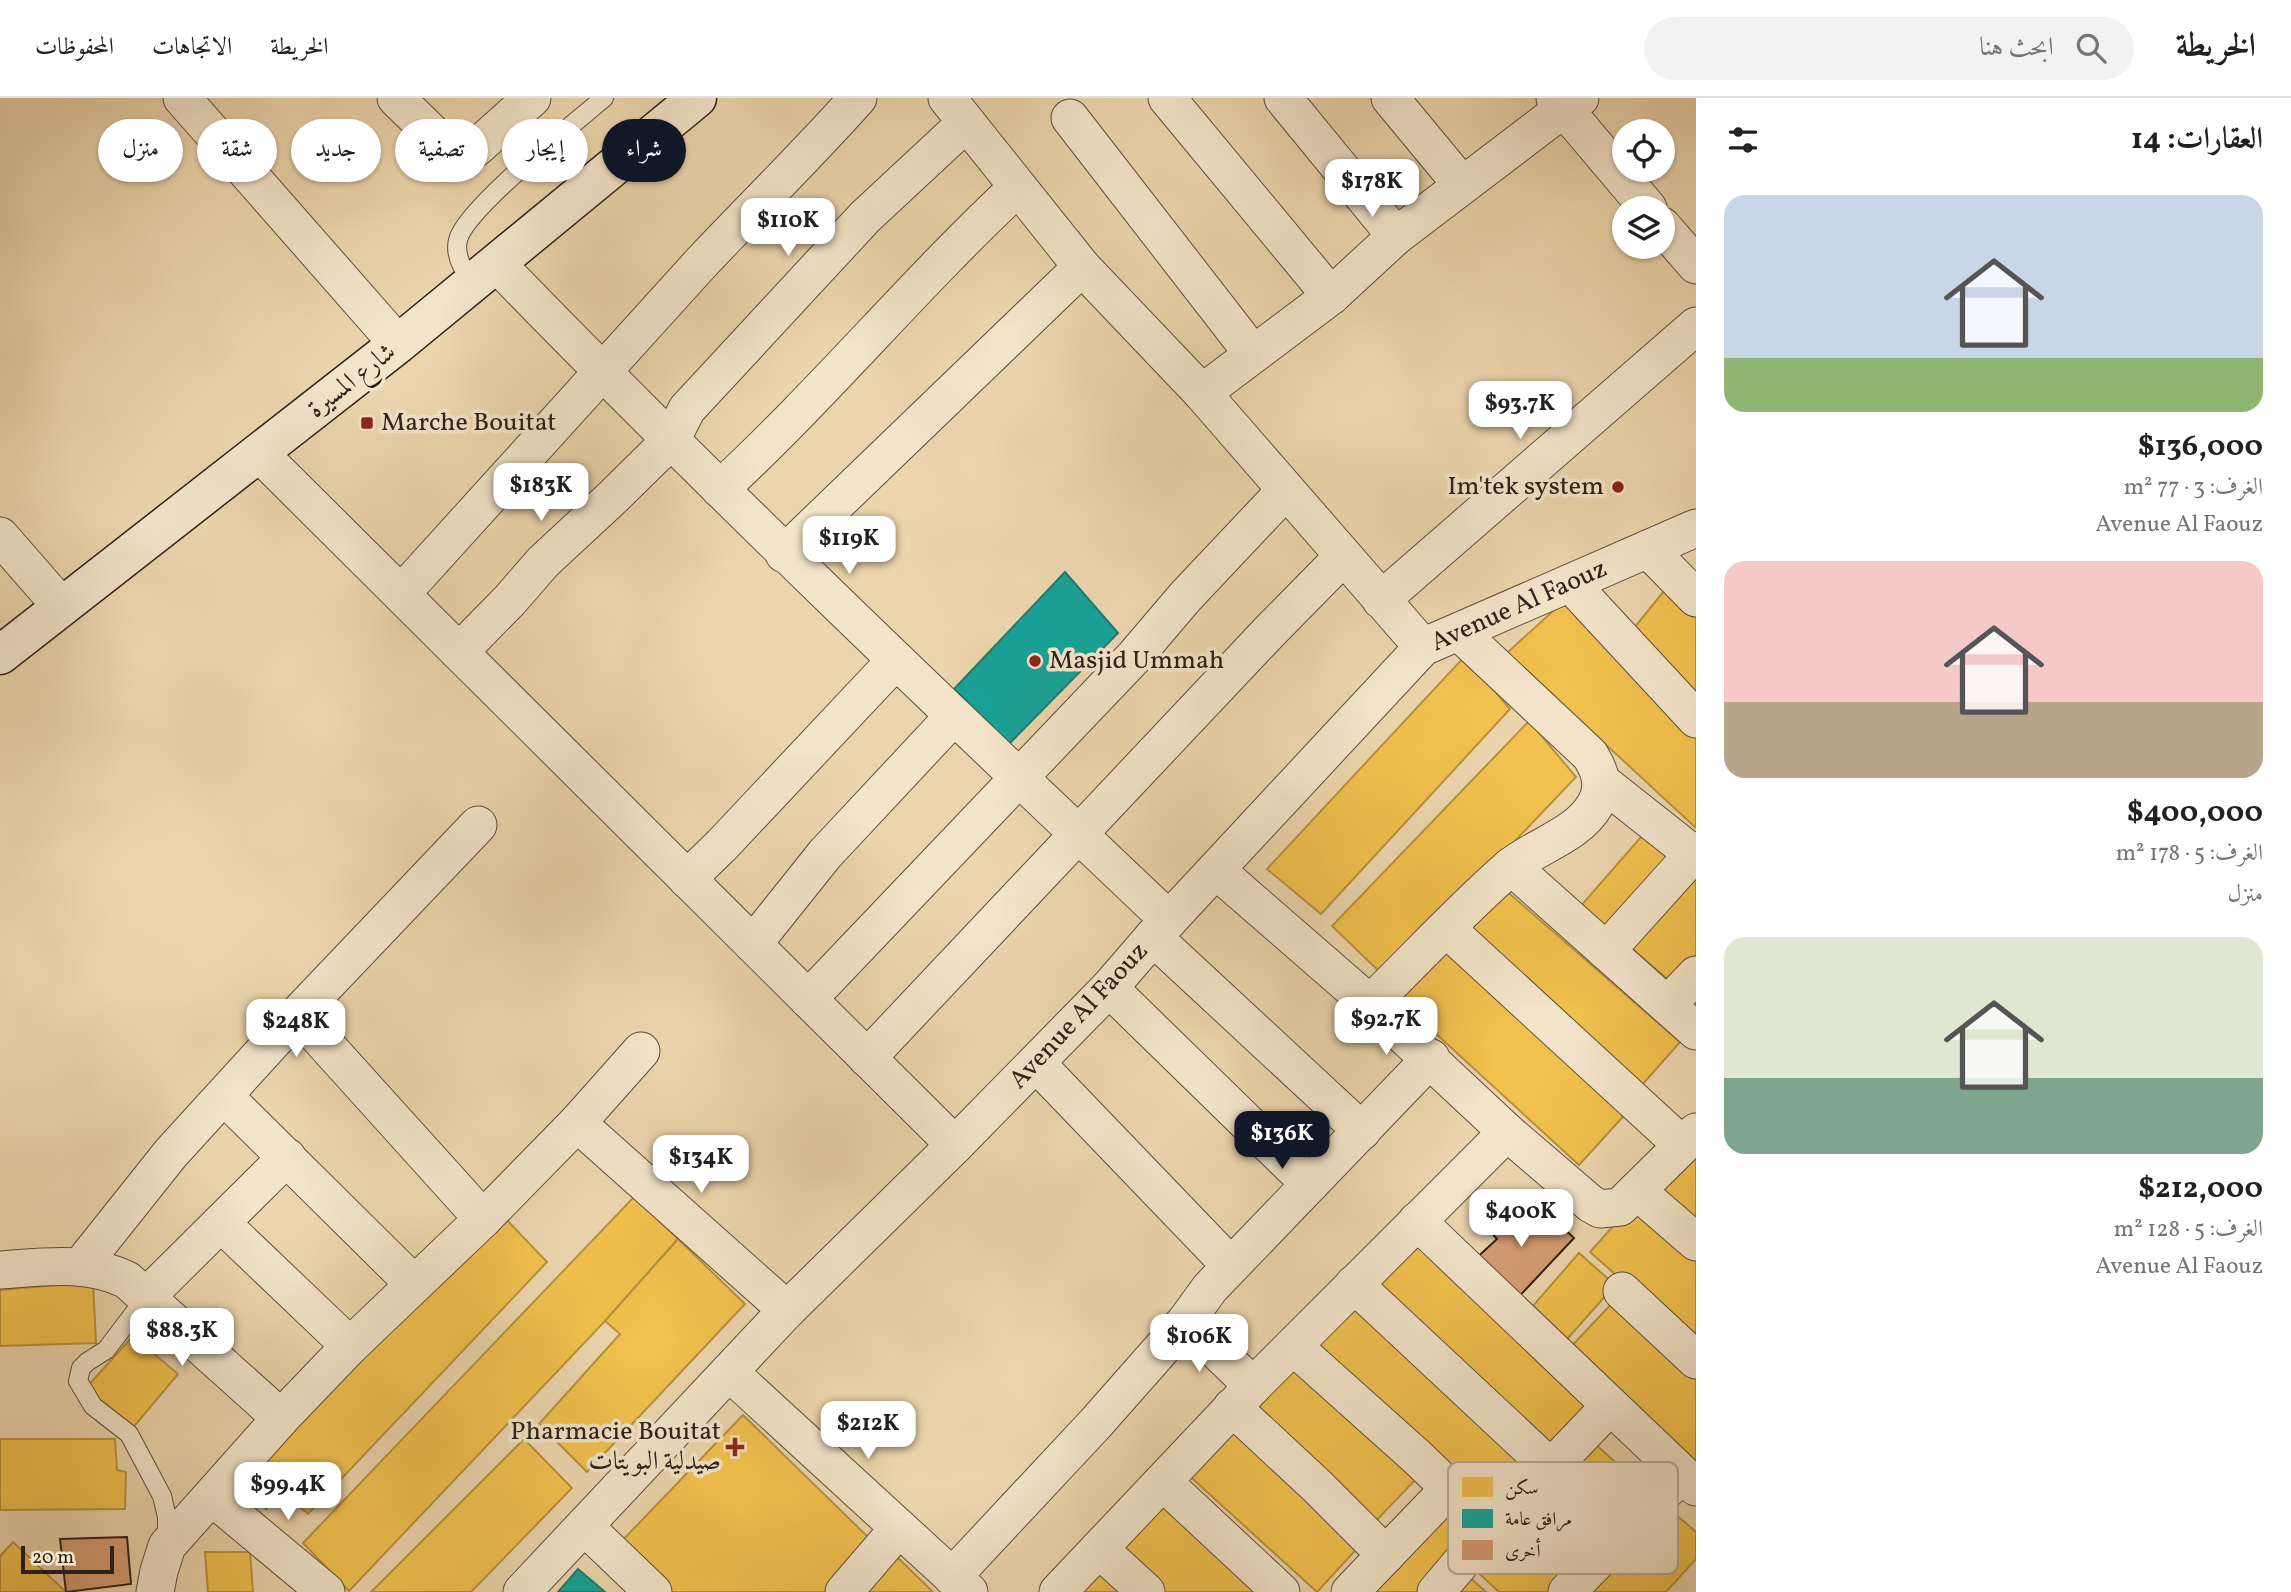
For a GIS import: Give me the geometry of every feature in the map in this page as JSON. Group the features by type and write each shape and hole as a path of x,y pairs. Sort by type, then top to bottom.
{"street":[{"path":"182,98 398,345"},
{"path":"396,98 446,147 460,153 476,148 532,98"},
{"name":"شارع المسيرة","path":"0,655 398,345 697,98"},
{"path":"401,594 701,263 790,173 858,98"},
{"path":"1167,98 1331,296"},
{"path":"1283,98 1396,236"},
{"path":"1390,98 1462,185"},
{"path":"1202,393 1331,296 1396,236 1566,102 1639,196"},
{"path":"1071,105 1253,354"},
{"path":"459,652 543,562 671,440 687,409 865,217 956,111 1082,267 1202,393 1423,647"},
{"path":"720,489 775,438 951,251 1018,187"},
{"path":"1675,241 1696,265"},
{"path":"784,554 1082,267"},
{"path":"486,274 603,373 784,554 1079,835 1161,929 1362,1131"},
{"path":"1381,600 1696,326"},
{"path":"260,454 955,1145"},
{"path":"808,999 1134,657 1186,596 1286,490"},
{"name":"Avenue Al Faouz","path":"522,1592 787,1310 955,1145 1109,988 1423,647 1696,528"},
{"path":"0,536 62,607"},
{"path":"1648,549 1696,598"},
{"path":"867,1058 1270,631 1334,567 1346,559"},
{"path":"1570,583 1696,719"},
{"path":"1370,1004 1511,866 1579,823 1596,804 1602,782 1590,755 1458,632"},
{"path":"687,879 723,845 896,660"},
{"path":"753,944 825,854 954,716"},
{"path":"1602,782 1694,853 1606,951"},
{"path":"81,1265 171,1153 298,1014 478,825"},
{"path":"1511,866 1696,1031"},
{"path":"1216,870 1431,1058 1507,1132 1591,1204 1600,1209 1620,1206 1689,1139 1447,929"},
{"path":"1667,1005 1696,975"},
{"path":"1109,988 1310,1184"},
{"path":"298,1014 483,1219"},
{"path":"155,1592 167,1546 281,1418 350,1346 483,1219 577,1123 641,1051"},
{"path":"729,1372 960,1585 1186,1321 1210,1288 1431,1058"},
{"path":"1036,1063 1231,1266"},
{"path":"224,1097 415,1283"},
{"path":"577,1123 787,1310"},
{"path":"1058,1592 1243,1396 1507,1132"},
{"path":"146,1296 288,1157"},
{"path":"1637,1191 1696,1242"},
{"path":"1417,1221 1669,1462"},
{"path":"221,1223 350,1346"},
{"path":"0,1270 81,1265 113,1273 127,1280 281,1418"},
{"path":"1354,1284 1545,1462"},
{"path":"1622,1291 1696,1360"},
{"path":"1186,1321 1317,1486 1386,1555"},
{"path":"1293,1346 1445,1484 1446,1492 1350,1592"},
{"path":"1557,1462 1610,1406"},
{"path":"1163,1482 1281,1592"},
{"path":"212,1497 326,1592"},
{"path":"584,1525 653,1592"},
{"path":"844,1592 899,1528"},
{"path":"1099,1549 1146,1592"},
{"path":"1436,1592 1451,1574"},
{"path":"1567,1592 1587,1574"}],"lane":[{"path":"486,274 463,271 457,241 464,225 486,201 604,98"},
{"path":"146,1296 106,1350 81,1368 78,1381 93,1406 121,1426 135,1443 165,1506 167,1546"}],"building: سكن":[{"path":"1668,586 1696,614 1696,709 1626,638"},
{"path":"1564,601 1696,731 1696,828 1507,653"},
{"path":"1465,656 1510,709 1321,914 1267,869"},
{"path":"1529,721 1576,777 1385,977 1332,926"},
{"path":"1648,829 1681,860 1614,932 1579,908"},
{"path":"1696,863 1696,958 1672,983 1629,946"},
{"path":"1503,888 1680,1042 1635,1093 1457,930"},
{"path":"1450,941 1631,1108 1579,1165 1397,998"},
{"path":"1696,1150 1696,1228 1657,1189"},
{"path":"634,1197 678,1239 605,1321 349,1591 303,1543"},
{"path":"1633,1204 1696,1259 1696,1346 1590,1252"},
{"path":"502,1215 547,1262 308,1514 282,1492 266,1509 237,1478"},
{"path":"1415,1237 1595,1405 1547,1456 1367,1288"},
{"path":"678,1239 745,1304 587,1472 539,1424 620,1334 605,1321"},
{"path":"1579,1253 1615,1285 1561,1346 1525,1315"},
{"path":"93,1282 96,1343 0,1346 0,1290"},
{"path":"1350,1292 1539,1462 1448,1462 1448,1477 1302,1345"},
{"path":"1617,1298 1696,1371 1696,1472 1566,1352"},
{"path":"133,1336 178,1374 131,1430 85,1389"},
{"path":"1289,1356 1416,1479 1369,1528 1242,1405"},
{"path":"743,1415 873,1542 827,1592 668,1592 618,1545"},
{"path":"1230,1420 1363,1542 1317,1592 1183,1470"},
{"path":"1588,1437 1615,1462 1565,1462"},
{"path":"0,1439 115,1439 117,1470 126,1472 125,1509 0,1510"},
{"path":"524,1439 572,1488 471,1592 371,1592"},
{"path":"1155,1497 1257,1592 1154,1592 1107,1548"},
{"path":"1446,1503 1448,1505 1448,1572 1429,1592 1363,1592"},
{"path":"1678,1516 1696,1532 1696,1559 1666,1592 1585,1592 1602,1574 1678,1574"},
{"path":"13,1542 66,1592 0,1592 0,1556"},
{"path":"205,1552 250,1552 253,1592 208,1592"},
{"path":"893,1553 933,1592 861,1592"},
{"path":"1101,1562 1133,1592 1073,1592"},
{"path":"1466,1574 1486,1592 1450,1592"},
{"path":"1480,1574 1568,1574 1551,1592 1499,1592"}],"building: مرافق عامة":[{"name":"Masjid Ummah","path":"1065,572 1118,633 1009,744 954,689"},
{"path":"578,1569 605,1592 558,1592"}],"building: أخرى":[{"path":"1526,1194 1574,1238 1512,1304 1470,1264 1497,1239 1490,1231"},
{"path":"127,1537 131,1584 66,1592 60,1539"}],"place":[{"name":"Marche Bouitat","path":"367,423"},
{"name":"Im'tek system","path":"1618,487"},
{"name":"Masjid Ummah","path":"1035,661"},
{"name":"Pharmacie Bouitat صيدلية البويتات","path":"735,1447"}]}
